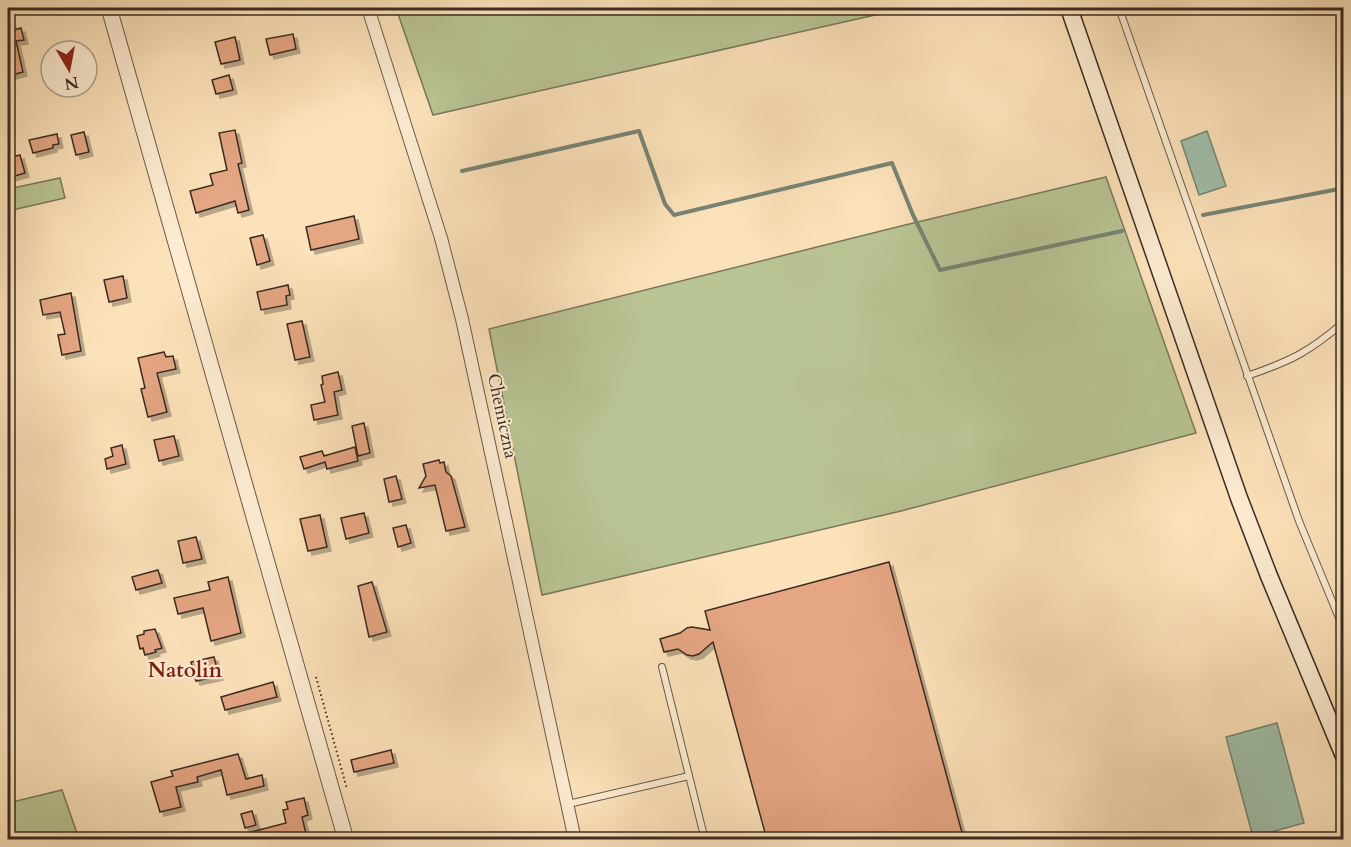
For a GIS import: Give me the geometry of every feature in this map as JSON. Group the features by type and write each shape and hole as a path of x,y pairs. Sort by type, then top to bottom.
{"main road":[{"path":"1069,8 1239,498 1344,756"}],"street":[{"path":"109,8 346,840"},
{"name":"Chemiczna","path":"368,8 441,238 462,319 575,840"}],"lane":[{"path":"1119,8 1299,521 1344,630"},
{"path":"1247,376 1275,367 1304,353 1344,322"},
{"path":"662,667 705,840"},
{"path":"567,804 689,776"}],"shaded area":[{"path":"396,8 906,8 433,115"},
{"path":"1207,131 1226,186 1199,195 1181,141"},
{"path":"1106,177 1196,433 901,511 542,595 489,329"},
{"path":"60,178 65,198 8,211 8,189"},
{"path":"1277,723 1304,823 1253,837 1226,737"},
{"path":"62,790 79,839 8,839 8,803"}],"building":[{"path":"8,23 12,23 14,30 21,28 24,40 16,41 23,72 8,76"},
{"path":"293,34 296,49 270,55 266,39"},
{"path":"235,37 240,60 221,64 215,42"},
{"path":"229,75 233,90 216,94 212,80"},
{"path":"235,130 242,163 238,164 249,210 238,213 235,201 196,213 190,191 213,185 210,174 227,170 219,133"},
{"path":"84,132 89,152 76,155 71,135"},
{"path":"57,134 59,144 53,145 53,148 33,153 29,140"},
{"path":"20,155 25,173 8,178 8,158"},
{"path":"354,216 359,239 311,250 306,227"},
{"path":"263,235 270,261 257,265 250,238"},
{"path":"123,276 127,298 109,302 104,280"},
{"path":"288,285 290,295 286,296 287,305 261,310 257,292"},
{"path":"71,293 81,351 62,355 58,335 65,334 60,312 43,315 40,300"},
{"path":"302,321 310,357 295,360 287,324"},
{"path":"164,352 166,357 173,356 176,369 157,373 167,412 148,417 141,389 145,388 138,358"},
{"path":"338,372 342,390 334,392 338,415 314,420 311,405 325,402 321,385 323,384 322,376"},
{"path":"364,423 370,453 358,456 352,426"},
{"path":"174,436 179,456 159,461 154,440"},
{"path":"122,445 126,464 107,469 105,459 113,456 111,448"},
{"path":"355,447 358,461 327,469 325,462 304,469 300,457 322,451 324,456"},
{"path":"439,460 440,463 444,462 446,472 451,476 465,527 446,531 435,485 419,488 426,476 423,464"},
{"path":"396,476 402,499 389,502 384,479"},
{"path":"364,513 369,533 346,539 341,518"},
{"path":"320,515 327,547 308,551 300,519"},
{"path":"406,525 411,543 398,547 393,528"},
{"path":"196,537 202,559 183,563 178,541"},
{"path":"889,562 964,840 767,840 713,642 699,654 693,656 678,649 664,652 660,639 692,627 710,630 705,611"},
{"path":"158,570 162,583 136,590 132,577"},
{"path":"228,577 241,633 211,641 203,608 178,614 174,598 210,590 208,582"},
{"path":"372,582 387,632 369,637 358,586"},
{"path":"155,629 162,648 145,655 143,648 140,649 137,636 144,634 144,631"},
{"path":"214,657 219,676 196,681 191,662"},
{"path":"273,682 277,697 225,710 221,697"},
{"path":"391,750 394,763 354,772 351,760"},
{"path":"238,754 246,779 262,775 264,786 227,795 221,770 197,777 198,782 176,787 181,807 160,812 151,782 173,776 171,771"},
{"path":"304,798 308,815 302,817 306,834 285,840 237,840 236,836 286,823 283,810 288,809 286,802"},
{"path":"252,811 256,825 245,828 241,814"}],"waterway":[{"path":"462,171 639,131 665,204 674,215 892,163 913,215 940,270 1122,231"},
{"path":"1203,215 1344,188"}],"district":[{"name":"Natolin","path":"185,670"}]}
